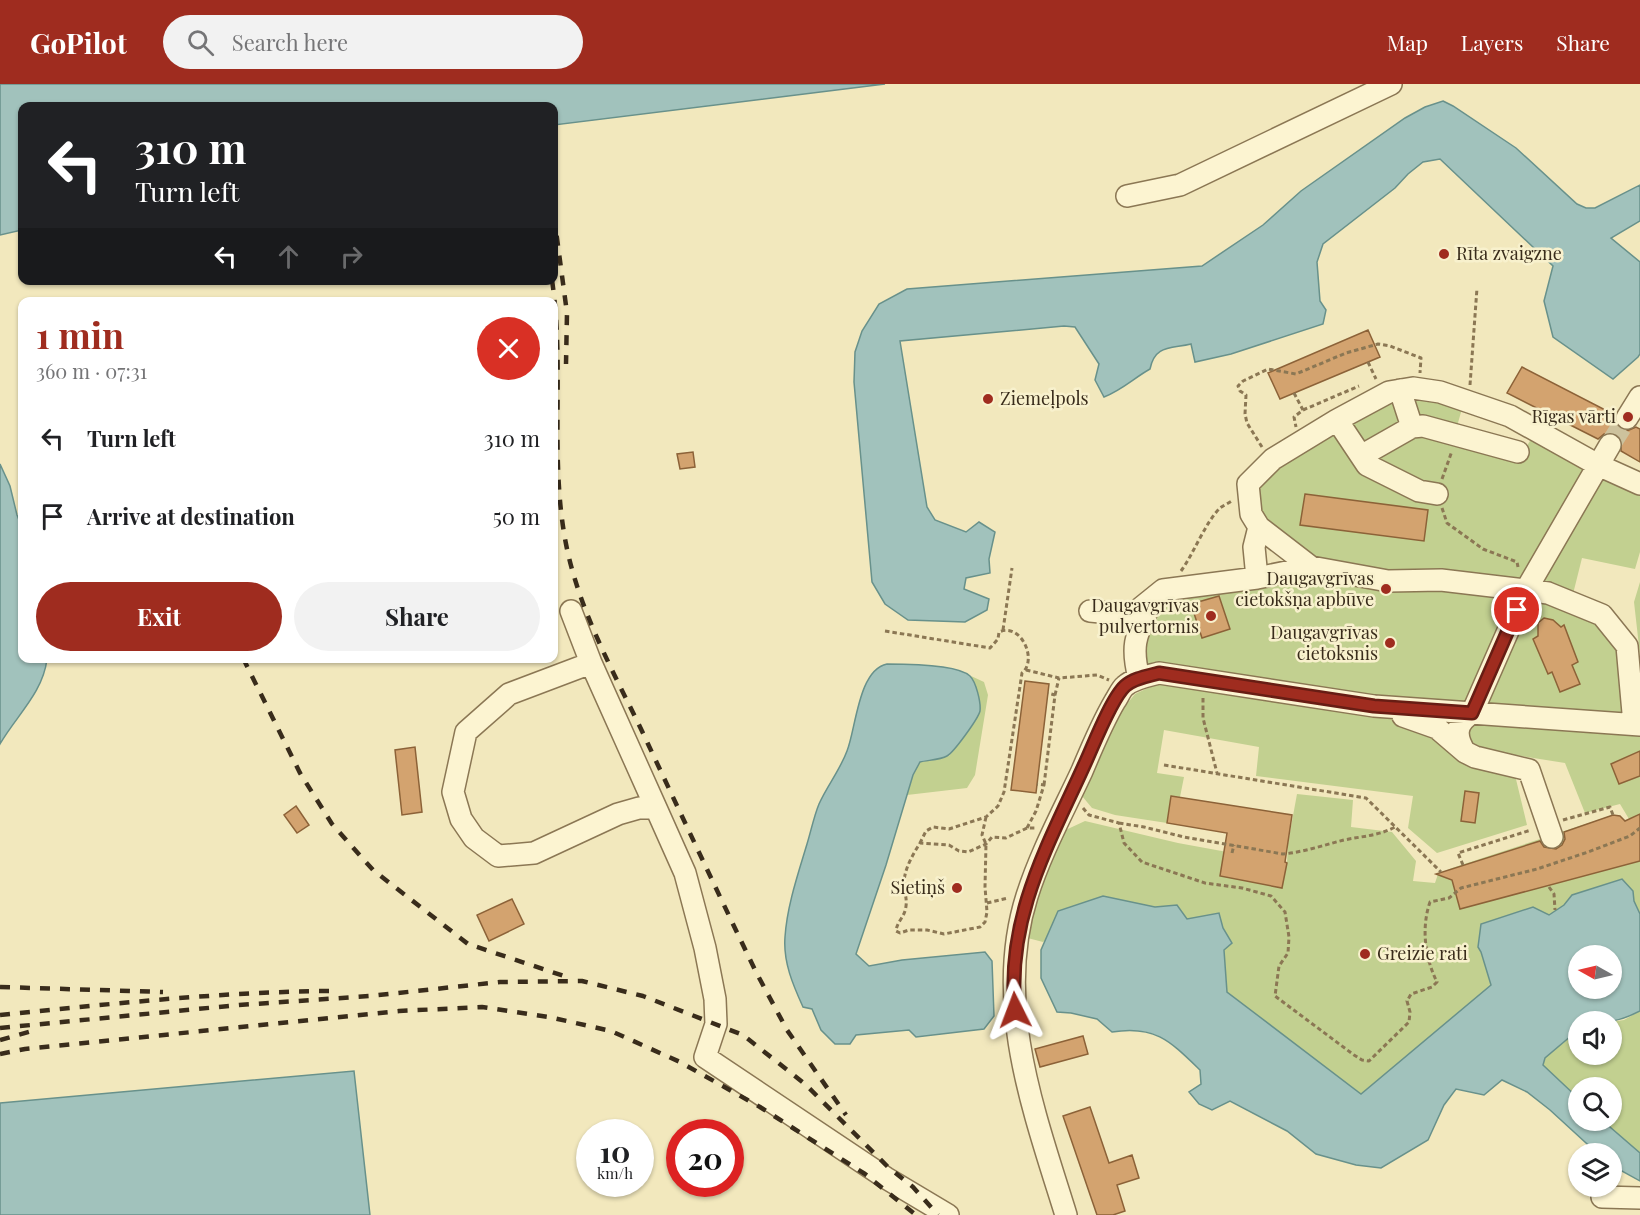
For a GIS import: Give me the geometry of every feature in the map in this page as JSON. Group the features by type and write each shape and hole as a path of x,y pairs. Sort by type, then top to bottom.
{"lane":[{"path":"1127,196 1180,185 1391,84"},
{"path":"1311,567 1259,527 1251,514 1248,484 1273,459 1389,392 1413,388 1440,392 1510,417 1598,465 1640,484"},
{"path":"1400,390 1412,427"},
{"path":"1628,418 1640,397"},
{"path":"1337,420 1367,465 1419,491 1437,494"},
{"path":"1361,456 1412,427 1423,426 1518,452"},
{"path":"1465,752 1458,738 1459,728 1464,718 1472,713 1526,590 1610,446"},
{"path":"1257,578 1254,547 1259,527"},
{"path":"1090,611 1132,615 1157,594 1311,567 1388,581 1441,580 1548,593 1602,615 1627,646 1637,724 1374,706 1159,673 1132,682"},
{"path":"1066,1215 1035,1116 1017,1034 1013,987 1018,935 1027,896 1054,829 1106,716 1132,682 1137,635 1157,594"},
{"path":"571,611 591,663 685,873 705,948 715,999 716,1024 705,1056 886,1178 948,1215"},
{"path":"591,663 509,694 466,732 453,792 461,819 474,838 498,856 534,853 618,814 639,808 656,808"},
{"path":"1374,706 1437,728 1474,757 1529,770 1552,837"},
{"path":"1602,1197 1640,1198"}],"path":[{"path":"1273,459 1247,423 1246,395 1240,391 1238,386 1243,381 1268,369 1296,374 1346,353 1378,344 1390,346 1421,358 1420,374 1424,390"},
{"path":"1368,362 1376,379"},
{"path":"1299,443 1294,417 1303,410 1366,384"},
{"path":"1294,393 1303,410"},
{"path":"1157,594 1176,579 1220,508 1242,495 1248,484"},
{"path":"885,631 990,648 998,639 999,632 1003,630 1012,568"},
{"path":"986,817 982,835 986,844 987,912 985,922 980,927 945,934 927,930 909,930 900,933 896,931 907,904 904,884 910,860 926,831 933,827 949,830 986,817 998,806 1004,792 1020,683 1022,673 1028,664 1027,652 1021,636 1013,631 1003,630"},
{"path":"1026,670 1059,678 1097,675 1132,682"},
{"path":"1027,828 1036,811 1044,785 1059,678"},
{"path":"1213,681 1203,696 1203,718 1217,774"},
{"path":"1048,693 1055,695"},
{"path":"1164,765 1366,798 1441,872"},
{"path":"1036,784 1044,785"},
{"path":"1071,794 1089,815"},
{"path":"1080,818 1089,815 1119,823 1278,853 1297,853 1347,839 1382,834 1395,827"},
{"path":"1119,823 1124,843 1142,862 1205,883 1242,888 1270,896 1285,912 1289,937 1288,954 1279,966 1275,996 1362,1060 1369,1060 1409,1022 1410,1012 1407,1001 1411,994 1432,987 1437,982 1429,965 1425,936 1426,914 1430,902 1449,898 1461,888 1537,869 1588,852 1630,836 1640,828"},
{"path":"920,843 949,845 959,851 968,852 986,844 992,837 1006,838 1027,828 1054,829"},
{"path":"1232,853 1234,845"},
{"path":"1276,861 1278,853"},
{"path":"1549,887 1554,894 1555,910"}],"green space":[{"path":"1397,394 1423,429 1521,456 1534,434 1589,472 1526,581 1388,577 1312,557 1259,516 1259,490 1267,473"},
{"path":"1411,395 1463,405 1456,430 1422,421"},
{"path":"1613,479 1640,492 1640,552 1635,569 1582,558 1573,594 1539,582 1597,480"},
{"path":"1307,574 1514,592 1469,705 1389,702 1147,673 1141,649 1164,602 1176,595"},
{"path":"1640,582 1640,655 1634,602"},
{"path":"1540,601 1599,618 1623,648 1626,711 1619,717 1492,710 1486,695 1527,612 1532,605"},
{"path":"971,676 984,682 988,695 975,775 967,788 907,795 920,762 949,756 975,721 980,710 977,691"},
{"path":"1161,682 1368,709 1400,721 1514,771 1527,825 1437,853 1408,828 1413,796 1256,776 1259,747 1164,730 1157,773 1184,777 1180,797 1171,796 1167,823 1115,815 1092,808 1082,796 1122,710 1135,694"},
{"path":"1483,719 1640,731 1640,751 1611,764 1619,784 1640,776 1640,914 1634,901 1633,891 1572,895 1564,905 1549,915 1533,907 1481,924 1478,947 1491,985 1361,1094 1227,992 1224,950 1232,943 1223,928 1187,919 1057,933 1043,942 1020,936 1057,834 1085,821 1178,843 1287,863 1288,843 1297,794 1353,800 1351,827 1392,832 1416,861 1413,881 1435,883 1438,874 1452,868 1613,815 1620,816 1625,821 1629,819 1620,804 1585,813 1565,763 1478,749 1468,740 1469,726"},
{"path":"1640,1011 1640,1153 1615,1131 1622,1131 1622,1077 1568,1077 1568,1089 1543,1065 1544,1059 1568,1039 1568,1065 1622,1065 1622,1020"}],"water":[{"path":"0,84 885,84 558,125 558,102 18,102 18,231 0,235"},
{"path":"1443,101 1516,148 1577,204 1586,208 1595,208 1640,185 1640,221 1611,238 1640,262 1640,354 1638,357 1613,379 1553,337 1544,301 1553,266 1440,159 1423,162 1395,188 1323,244 1317,262 1320,301 1326,310 1323,324 1231,354 1195,362 1191,344 1164,349 1152,361 1150,369 1104,397 1095,380 1099,364 1075,327 1064,326 900,341 927,507 935,520 966,532 979,522 995,532 989,559 990,573 966,578 964,589 989,599 987,610 965,622 908,620 885,604 872,582 854,382 855,352 862,331 879,304 907,289 1202,266 1263,225 1301,191 1405,118 1425,107"},
{"path":"0,464 10,486 18,517 18,663 46,663 35,693 0,744"},
{"path":"887,664 930,666 963,672 970,676 974,683 980,711 971,728 947,756 920,762 913,775 856,954 869,966 902,960 985,952 992,961 994,1016 984,1029 916,1037 909,1030 856,1035 850,1044 835,1044 821,1030 812,1009 803,1007 796,990 786,955 786,925 793,890 817,809 847,751 864,688 877,669"},
{"path":"1622,879 1633,891 1634,901 1640,914 1640,1011 1622,1018 1622,1011 1568,1011 1568,1038 1545,1058 1543,1065 1568,1089 1568,1126 1527,1092 1502,1080 1484,1095 1456,1089 1444,1105 1428,1140 1381,1168 1356,1165 1316,1154 1287,1131 1230,1101 1212,1110 1199,1104 1189,1092 1201,1084 1200,1070 1170,1043 1151,1033 1127,1030 1112,1032 1097,1019 1057,1012 1041,978 1041,950 1058,911 1103,896 1155,907 1177,905 1187,919 1219,913 1223,928 1232,943 1224,950 1227,992 1361,1094 1491,985 1478,947 1481,924 1533,907 1549,915 1564,905 1572,895"},
{"path":"354,1071 370,1215 0,1215 0,1103"},
{"path":"1573,1131 1615,1131 1640,1153 1640,1181 1622,1171 1622,1143 1586,1143"}],"building":[{"path":"1368,330 1380,357 1280,399 1268,373"},
{"path":"1522,367 1615,415 1616,423 1621,429 1627,431 1636,427 1640,429 1640,462 1621,451 1621,439 1616,434 1604,434 1598,439 1507,393"},
{"path":"693,452 695,467 680,469 677,454"},
{"path":"1305,494 1428,510 1424,541 1300,525"},
{"name":"Daugavgrīvas pulvertornis","path":"1219,596 1230,629 1202,638 1191,604"},
{"path":"1544,618 1553,620 1561,627 1564,625 1578,662 1572,665 1580,684 1560,692 1552,672 1548,674 1533,639 1538,636 1538,623"},
{"path":"1025,681 1049,684 1036,793 1011,790"},
{"path":"415,747 422,812 402,815 395,750"},
{"path":"1640,751 1640,776 1619,784 1611,764"},
{"path":"1465,791 1479,793 1475,823 1461,821"},
{"path":"1171,796 1292,815 1282,888 1220,876 1227,833 1167,823"},
{"path":"296,806 309,825 297,833 284,815"},
{"path":"1640,814 1640,861 1460,909 1452,880 1436,874 1540,841 1544,847 1556,849 1565,839 1564,832 1613,815 1620,816 1625,821"},
{"path":"512,899 524,924 489,941 477,915"},
{"path":"1083,1036 1088,1054 1040,1067 1035,1049"},
{"path":"1090,1107 1109,1163 1132,1155 1139,1178 1117,1185 1125,1211 1113,1215 1097,1215 1063,1116"}],"tunnel":[{"path":"1610,445 1627,418"}],"railway":[{"path":"558,246 567,313 566,364"},
{"path":"553,285 554,297"},
{"path":"558,445 558,478"},
{"path":"558,478 566,544 572,568 588,616 608,662 756,972 787,1030 846,1115"},
{"path":"245,663 300,773 332,824 373,870 468,944 570,978"},
{"path":"0,1028 239,1005 370,996 500,982 582,981 643,996 743,1035 805,1084 888,1167 913,1187 938,1215"},
{"path":"0,987 163,992"},
{"path":"0,1015 206,996 329,991"},
{"path":"0,1054 25,1049 399,1011 482,1007 549,1017 611,1031 680,1062 760,1107 865,1174 916,1215"},
{"path":"0,1040 32,1031"}],"place":[{"name":"Rīta zvaigzne","path":"1444,254"},
{"name":"Ziemeļpols","path":"988,399"},
{"name":"Rīgas vārti","path":"1628,417"},
{"name":"Daugavgrīvas cietokšņa apbūve","path":"1386,589"},
{"name":"Daugavgrīvas pulvertornis","path":"1211,616"},
{"name":"Daugavgrīvas cietoksnis","path":"1390,643"},
{"name":"Sietiņš","path":"957,888"},
{"name":"Greizie rati","path":"1365,954"}],"route":[{"path":"1015,1010 1013,987 1018,935 1027,896 1054,829 1106,716 1125,686 1139,678 1159,673 1374,706 1472,713 1517,610"}]}
